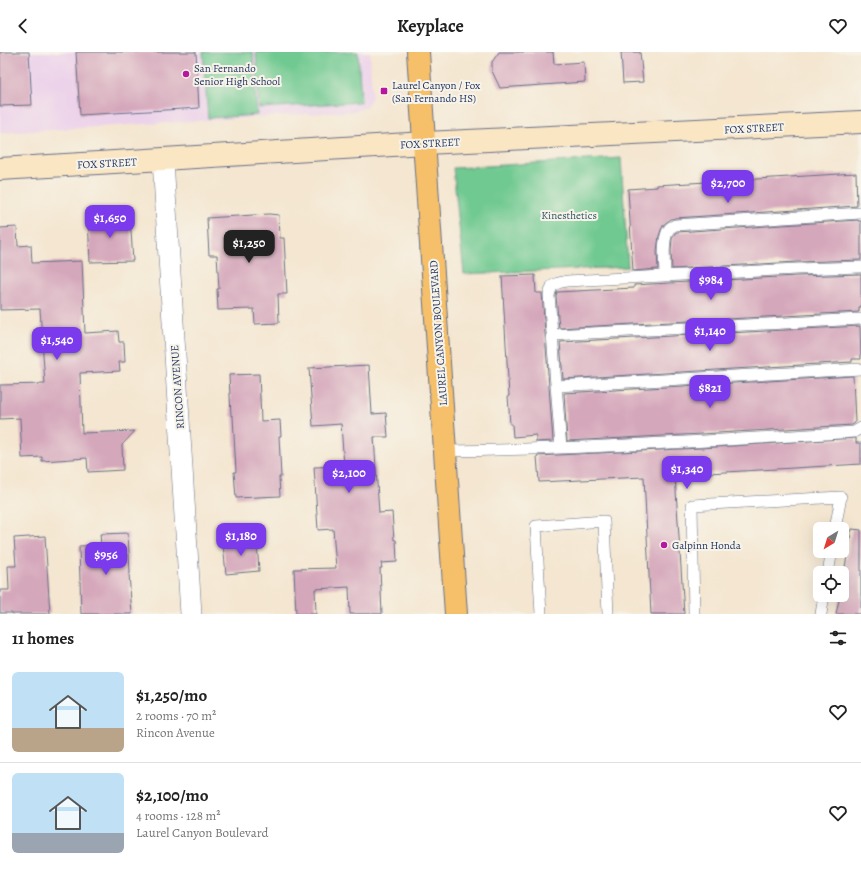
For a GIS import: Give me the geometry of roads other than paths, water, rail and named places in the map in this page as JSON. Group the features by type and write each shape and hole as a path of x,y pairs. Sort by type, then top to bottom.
{"main road":[{"name":"LAUREL CANYON BOULEVARD","path":"418,52 456,614"},
{"name":"FOX STREET","path":"0,169 425,143 861,122"}],"street":[{"name":"RINCON AVENUE","path":"163,160 191,614"}],"lane":[{"path":"665,276 665,242 670,227 675,225 861,213"},
{"path":"561,448 549,295 552,286 567,281 861,267"},
{"path":"552,335 861,319"},
{"path":"556,386 861,369"},
{"path":"446,452 561,448 854,432 861,428"},
{"path":"694,614 692,505 841,497 836,522"},
{"path":"541,614 536,526 604,521 608,614"},
{"path":"821,614 823,602"}],"place":[{"name":"San Fernando Senior High School","path":"186,74"},
{"name":"Laurel Canyon / Fox (San Fernando HS)","path":"384,91"},
{"name":"Galpinn Honda","path":"664,545"}],"park label":[{"name":"Kinesthetics","path":"569,215"}]}
